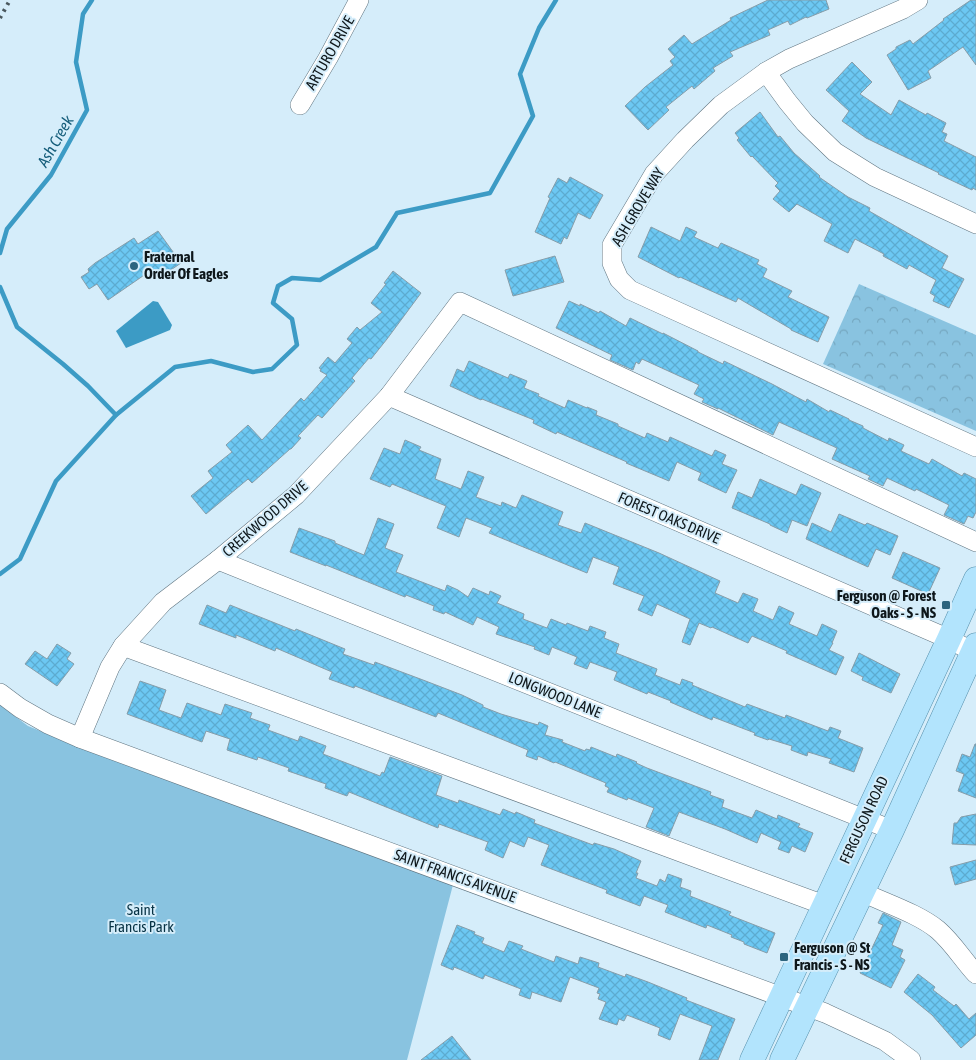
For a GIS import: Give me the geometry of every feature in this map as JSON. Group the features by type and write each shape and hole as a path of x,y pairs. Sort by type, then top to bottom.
{"main road":[{"name":"FERGUSON ROAD","path":"752,1060 976,579"},
{"name":"FERGUSON ROAD","path":"782,1060 892,830 974,649"}],"street":[{"name":"ARTURO DRIVE","path":"300,105 359,0"},
{"name":"ASH GROVE WAY","path":"918,0 903,9 789,59 766,72 721,105 654,174 612,245 612,263 619,279 630,290 976,447"},
{"path":"766,72 805,124 835,152 875,177 976,224"},
{"name":"CREEKWOOD DRIVE","path":"80,738 110,667 123,646 163,602 218,560 296,495 389,396 460,302 976,542"},
{"name":"FOREST OAKS DRIVE","path":"389,396 974,649"},
{"name":"LONGWOOD LANE","path":"218,560 892,830"},
{"path":"123,646 824,906"},
{"name":"SAINT FRANCIS AVENUE","path":"0,693 20,708 48,724 80,738 833,1016 885,1041 911,1060"},
{"path":"862,892 917,917 937,929 976,974"}],"green space":[{"path":"859,284 976,335 976,431 823,364"},
{"name":"Saint Francis Park","path":"0,705 28,726 70,743 454,881 407,1060 0,1060"}],"shaded area":[{"path":"153,301 158,302 172,325 170,330 126,348 116,331"}],"building":[{"path":"768,0 826,0 829,9 790,25 788,21 768,30 770,35 730,52 733,56 713,68 715,71 694,89 692,86 666,107 669,110 648,130 625,106 673,65 670,61 675,57 668,49 684,35 692,44 731,20 730,18"},
{"path":"971,0 976,0 976,65 963,47 928,71 931,78 908,90 887,55 896,47 910,40 913,44 943,19"},
{"path":"852,62 872,82 860,94 891,115 899,100 926,115 927,113 946,123 942,132 947,134 944,141 976,157 976,190 973,188 972,190 938,174 866,138 842,121 849,111 826,90"},
{"path":"760,112 778,137 780,136 794,153 819,177 848,197 870,208 869,211 948,256 942,268 964,279 949,308 933,301 935,296 930,293 936,280 909,265 907,269 855,239 848,253 824,241 832,224 797,204 789,212 773,199 780,191 775,186 778,183 751,157 737,140 739,138 735,133"},
{"path":"570,177 603,195 590,219 578,213 567,239 564,237 561,244 535,232 550,198 548,197 558,178 567,183"},
{"path":"651,227 680,241 686,227 697,232 694,237 718,248 721,243 759,260 757,264 767,269 763,277 792,291 788,297 829,317 818,342 791,330 738,298 736,302 679,278 638,257"},
{"name":"Fraternal Order Of Eagles","path":"158,231 181,263 159,278 153,269 108,300 97,284 89,289 81,277 89,272 88,269 95,263 134,238 138,244"},
{"path":"555,256 564,282 513,296 505,270"},
{"path":"393,271 421,293 371,359 369,358 352,378 355,381 322,418 318,415 298,436 301,438 291,449 252,483 248,479 206,514 191,496 213,478 208,471 232,452 226,445 248,425 262,440 301,398 304,401 327,375 320,371 321,369 319,368 328,357 335,363 352,343 347,339 357,327 360,330 382,312 371,303 386,284 384,283"},
{"path":"569,301 599,313 600,311 626,326 630,318 723,364 724,361 806,402 807,399 829,412 830,410 849,419 888,441 889,438 904,445 901,451 929,464 932,459 962,476 964,473 976,479 976,512 973,518 968,516 964,524 944,515 949,505 916,489 915,491 887,478 883,486 868,479 870,476 832,459 837,448 779,422 773,435 702,402 704,399 694,394 699,385 642,359 639,364 636,362 633,370 610,360 612,355 556,328"},
{"path":"469,361 508,378 510,374 527,381 524,388 565,408 568,400 597,411 596,415 645,438 647,433 668,442 670,437 712,456 715,450 726,455 722,464 737,470 726,493 698,480 701,473 677,462 669,481 557,432 556,434 533,423 534,420 450,386 457,369 464,372"},
{"path":"405,440 421,447 419,450 441,459 435,479 461,489 468,471 484,477 476,497 501,506 502,502 516,508 522,495 563,512 558,525 581,533 585,523 659,553 720,581 715,593 738,603 743,593 758,599 753,611 773,620 779,606 794,613 789,624 817,636 822,624 837,631 829,650 844,657 836,675 752,636 748,643 699,623 690,645 682,642 690,619 657,604 652,616 638,610 644,596 613,584 619,567 593,557 587,573 489,533 492,528 466,518 459,537 437,528 446,506 392,484 390,487 370,479 384,448 400,454"},
{"path":"760,479 796,495 801,484 821,493 807,526 792,520 787,533 732,508 738,492 752,498"},
{"path":"839,514 898,536 890,555 876,549 868,567 806,539 812,523 831,532"},
{"path":"378,518 394,524 385,548 403,555 396,572 445,591 447,585 468,597 473,588 489,595 490,591 501,596 497,603 524,614 523,619 547,628 551,619 588,631 590,626 606,632 604,638 619,644 616,653 657,669 655,675 680,685 682,679 745,707 747,704 785,718 786,715 828,731 830,727 841,731 838,738 863,748 854,772 829,763 831,759 808,752 807,756 791,750 792,746 754,735 755,733 713,717 712,720 671,701 648,692 647,694 614,680 617,672 590,662 587,669 574,664 577,657 552,647 549,655 534,649 535,647 496,634 499,627 477,617 473,625 445,612 444,614 433,610 434,606 406,595 405,597 290,552 299,528 335,541 335,543 364,555"},
{"path":"903,552 940,568 928,594 892,578"},
{"path":"207,605 226,613 230,605 295,631 296,629 345,649 343,654 374,665 375,662 423,680 462,695 483,705 483,707 501,714 538,725 539,722 548,726 545,735 563,740 562,742 585,751 586,749 590,750 591,747 616,757 617,754 647,768 711,792 710,795 724,800 722,807 752,818 756,810 777,819 778,815 800,824 798,827 813,833 805,852 792,846 789,853 778,849 781,842 761,833 757,843 679,812 669,836 646,827 654,808 607,792 609,788 605,786 606,783 538,756 537,760 526,756 528,750 438,713 436,717 355,686 354,688 329,679 332,672 276,648 275,651 236,635 236,638 199,624"},
{"path":"57,644 71,653 67,659 74,664 57,686 25,664 35,651 47,659"},
{"path":"859,653 900,674 891,693 862,680 863,677 851,671"},
{"path":"140,681 166,690 159,710 181,718 187,703 221,715 225,704 252,713 250,718 270,725 268,730 298,741 300,736 326,746 323,754 380,776 382,772 384,773 390,757 442,776 436,795 458,803 459,800 500,815 503,809 515,814 516,812 535,820 534,823 593,845 594,843 614,849 641,861 636,878 657,886 660,879 665,882 668,874 682,879 680,887 691,891 690,896 731,912 729,915 775,933 767,953 744,944 744,942 731,937 732,935 707,925 706,928 665,912 668,905 644,896 640,906 606,893 607,890 541,865 549,845 528,837 524,847 510,841 503,858 485,850 488,842 439,824 438,828 349,792 347,796 325,788 326,784 288,771 289,768 258,757 257,760 227,750 230,739 206,731 202,742 127,714"},
{"path":"975,744 976,798 958,791 964,774 956,771 962,754 970,757"},
{"path":"976,814 976,845 952,844 954,823 957,823 961,817"},
{"path":"976,860 976,879 955,885 950,867"},
{"path":"883,913 901,922 892,945 903,950 900,957 905,960 891,988 860,973 883,925 878,923"},
{"path":"457,925 475,932 474,934 484,938 482,943 504,952 509,941 523,946 521,949 554,962 556,956 578,964 580,957 599,963 598,967 625,977 626,974 648,982 687,998 686,1000 735,1019 718,1060 699,1060 712,1026 680,1014 670,1040 658,1035 660,1028 627,1015 624,1021 619,1019 617,1025 599,1019 606,1002 598,999 600,994 597,993 599,988 570,977 561,1002 532,992 530,999 519,995 521,989 485,975 483,979 454,967 453,970 441,965"},
{"path":"918,974 935,987 933,990 954,1006 956,1004 969,1019 976,1013 976,1035 961,1048 932,1015 904,992"},
{"path":"452,1036 471,1060 421,1060"}],"waterway":[{"name":"Ash Creek","path":"0,253 7,229 51,175 87,110 76,62 83,14 92,0"},
{"path":"0,574 20,559 56,481 116,415 175,367 211,361 253,372 272,369 297,345 292,319 273,303 278,286 292,278 320,280 376,247 397,213 490,193 533,116 520,74 539,28 556,0"},
{"name":"Ash Creek","path":"0,287 17,327 88,386 116,415"}],"railway":[{"path":"0,18 10,0"}],"place":[{"name":"Fraternal Order Of Eagles","path":"134,266"},
{"name":"Ferguson @ Forest Oaks - S - NS","path":"946,605"},
{"name":"Ferguson @ St Francis - S - NS","path":"784,957"}]}
